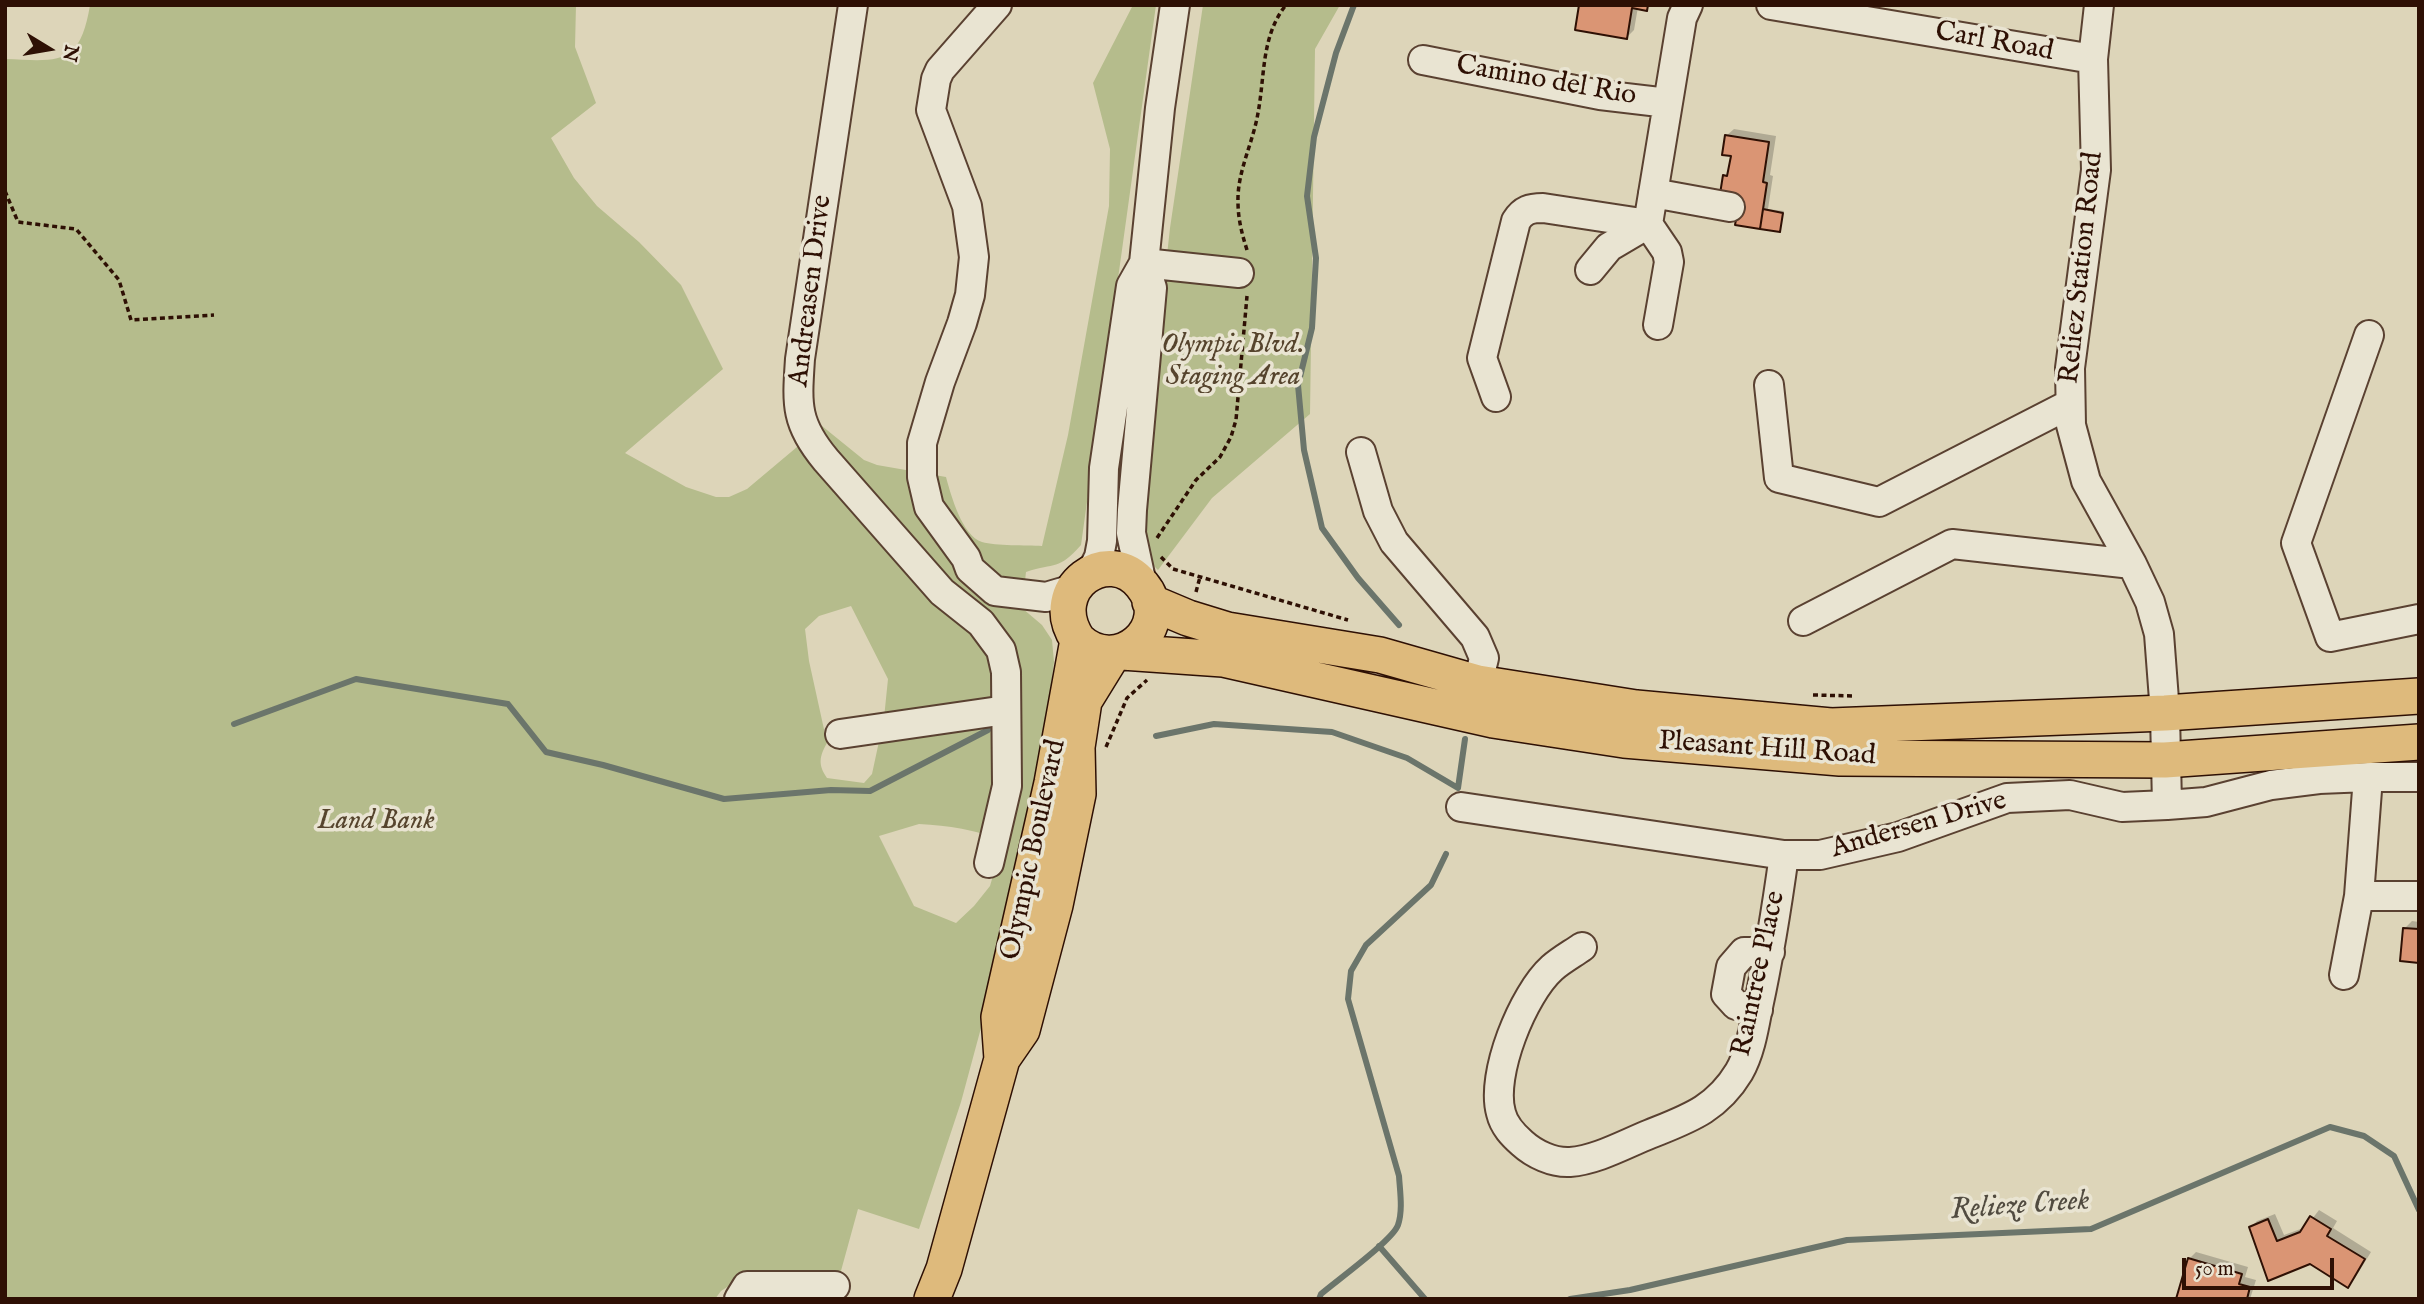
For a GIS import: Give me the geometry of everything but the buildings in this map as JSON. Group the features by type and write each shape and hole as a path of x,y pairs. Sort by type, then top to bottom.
{"main road":[{"path":"1126,654 1094,651 1071,603 1109,569 1119,570 1135,578 1147,575"},
{"name":"Pleasant Hill Road","path":"1147,575 1146,573 1207,604 1478,683 1636,708 1831,726 2165,713 2419,696"},
{"name":"Olympic Boulevard","path":"1002,1059 1023,1030 1055,905 1078,794 1089,768 1101,719 1114,692 1126,654 1146,632 1151,618 1147,575"},
{"name":"Olympic Boulevard","path":"932,1299 944,1269 1002,1059 999,1017 1052,783 1071,603"},
{"name":"Pleasant Hill Road","path":"1126,654 1223,659 1493,720 1624,740 1840,758 2165,760 2419,742"}],"street":[{"name":"Andreasen Drive","path":"853,5 800,359 800,416 810,441 826,460 942,592 981,624 1001,650 1006,672 1007,786 989,863"},
{"path":"997,5 940,70 931,110 967,206 974,257 970,295 922,443 922,477 929,507 966,558 970,569 995,591 1009,591 1071,603"},
{"name":"Olympic Boulevard","path":"1071,603 1099,557 1102,541 1104,468 1131,286 1144,263 1160,108 1175,5"},
{"path":"1658,325 1669,262 1667,252 1648,224 1682,18 1688,5"},
{"name":"Carl Road","path":"1771,5 2092,59"},
{"name":"Reliez Station Road","path":"2099,5 2092,59 2096,170 2070,368 2071,425 2086,481 2151,602 2159,634 2165,713 2167,805"},
{"name":"Camino del Rio","path":"1423,60 1600,95 1668,103"},
{"path":"1653,193 1730,207"},
{"path":"1496,397 1482,358 1517,221 1522,212 1543,208 1648,224"},
{"path":"1590,271 1609,247 1648,224"},
{"path":"1144,263 1239,273"},
{"name":"Olympic Boulevard","path":"1144,263 1152,288 1131,533 1147,575"},
{"path":"2369,335 2296,543 2330,637 2419,619"},
{"path":"1769,385 1779,478 1879,502 2070,404"},
{"path":"1361,452 1378,511 1394,542 1475,638 1484,658 1478,683"},
{"path":"1803,621 1952,544 2132,564"},
{"path":"840,734 1006,710"},
{"path":"2344,975 2359,896 2368,777"},
{"name":"Andersen Drive","path":"1461,807 1784,856 1820,855 1898,837 2007,798 2070,795 2122,807 2167,805 2206,802 2271,785 2368,777 2419,777"},
{"name":"Raintree Place","path":"1582,947 1551,968 1532,993 1511,1036 1498,1086 1500,1114 1511,1134 1530,1150 1551,1159 1570,1162 1603,1154 1700,1113 1721,1095 1739,1072 1748,1050 1758,1010 1770,952 1784,856"},
{"path":"2359,896 2419,896"},
{"path":"740,1299 747,1286 835,1286"}],"path":[{"path":"5,191 18,222 76,229 119,280 131,320 214,315"},
{"path":"1147,575 1162,559 1173,569 1350,621"},
{"path":"1197,588 1200,577"},
{"path":"1802,695 1858,696"}],"green space":[{"name":"Land Bank","path":"90,5 576,5 575,47 596,103 551,138 574,178 597,206 639,242 681,285 723,369 625,453 686,487 716,497 729,497 747,489 822,426 864,460 877,465 946,477 963,524 982,542 1042,546 1068,435 1109,206 1110,149 1093,83 1133,5 1156,5 1081,545 1061,562 1026,572 1022,608 1042,625 1052,640 1054,662 1040,772 988,1002 961,1102 919,1229 858,1209 836,1289 738,1280 721,1291 715,1299 5,1299 5,59 39,60 64,56 73,50 86,25","holes":["851,606 888,679 884,718 872,774 864,783 827,778 822,769 821,757 827,743 809,661 805,629 819,616","919,824 962,829 1003,841 990,886 956,923 914,906 879,836"]},
{"name":"Olympic Blvd. Staging Area","path":"1203,5 1340,5 1315,49 1310,414 1212,498 1158,570 1149,561 1142,533 1142,483 1170,228"}],"waterway":[{"path":"1354,5 1336,53 1314,137 1307,196 1316,258 1312,328 1298,385 1304,450 1322,528 1358,578 1399,625"},
{"path":"234,724 356,679 508,704 546,752 724,799 831,790 870,791 988,730"},
{"path":"1156,736 1214,724 1332,732 1407,758 1458,788 1465,739"},
{"path":"1319,1299 1321,1294 1394,1232 1400,1213 1399,1176 1348,999 1351,971 1366,945 1431,885 1446,854"},
{"name":"Relieze Creek","path":"1570,1299 1630,1290 1847,1240 2091,1229 2330,1127 2364,1136 2394,1156 2419,1210"},
{"name":"Relieze Creek","path":"1379,1246 1425,1299"}]}
